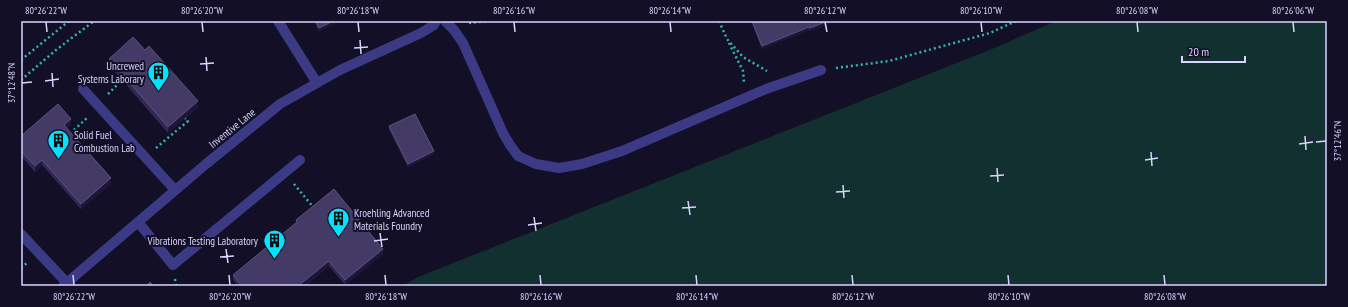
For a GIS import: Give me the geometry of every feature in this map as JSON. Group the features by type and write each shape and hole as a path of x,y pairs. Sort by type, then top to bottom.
{"street":[{"path":"278,21 317,83"},
{"name":"Inventive Lane","path":"65,284 175,190 280,104 340,70 421,33 434,25 436,21"},
{"path":"445,21 454,30 463,43 510,146 518,156 536,164 559,168 582,164 622,151 766,89 821,70"},
{"path":"83,89 175,190"},
{"path":"138,222 173,265 300,160"},
{"path":"21,234 65,284"}],"path":[{"path":"21,60 69,21"},
{"path":"21,80 56,50 94,21"},
{"path":"719,21 743,71 744,83 740,90"},
{"path":"821,70 889,61 990,33 1016,21"},
{"path":"727,39 743,57 767,71 774,71"},
{"path":"154,150 188,121 185,118"},
{"path":"300,191 315,209"}],"green space":[{"path":"1056,21 1327,21 1327,286 403,286 418,277 992,49"}],"building":[{"path":"316,21 333,21 319,28"},
{"path":"752,21 828,21 762,46"},
{"name":"Uncrewed Systems Laborary","path":"133,37 145,50 149,46 198,101 168,127 109,59"},
{"name":"Solid Fuel Combustion Lab","path":"58,104 71,119 64,125 111,178 81,204 42,160 35,166 21,151 21,136"},
{"path":"415,114 434,151 408,164 389,126"},
{"path":"334,189 383,249 345,280 329,261 298,286 242,286 233,275"},
{"path":"150,282 154,286 146,286"}],"place":[{"name":"Uncrewed Systems Laborary","path":"159,92"},
{"name":"Solid Fuel Combustion Lab","path":"58,160"},
{"name":"Kroehling Advanced Materials Foundry","path":"339,238"},
{"name":"Vibrations Testing Laboratory","path":"274,260"}]}
